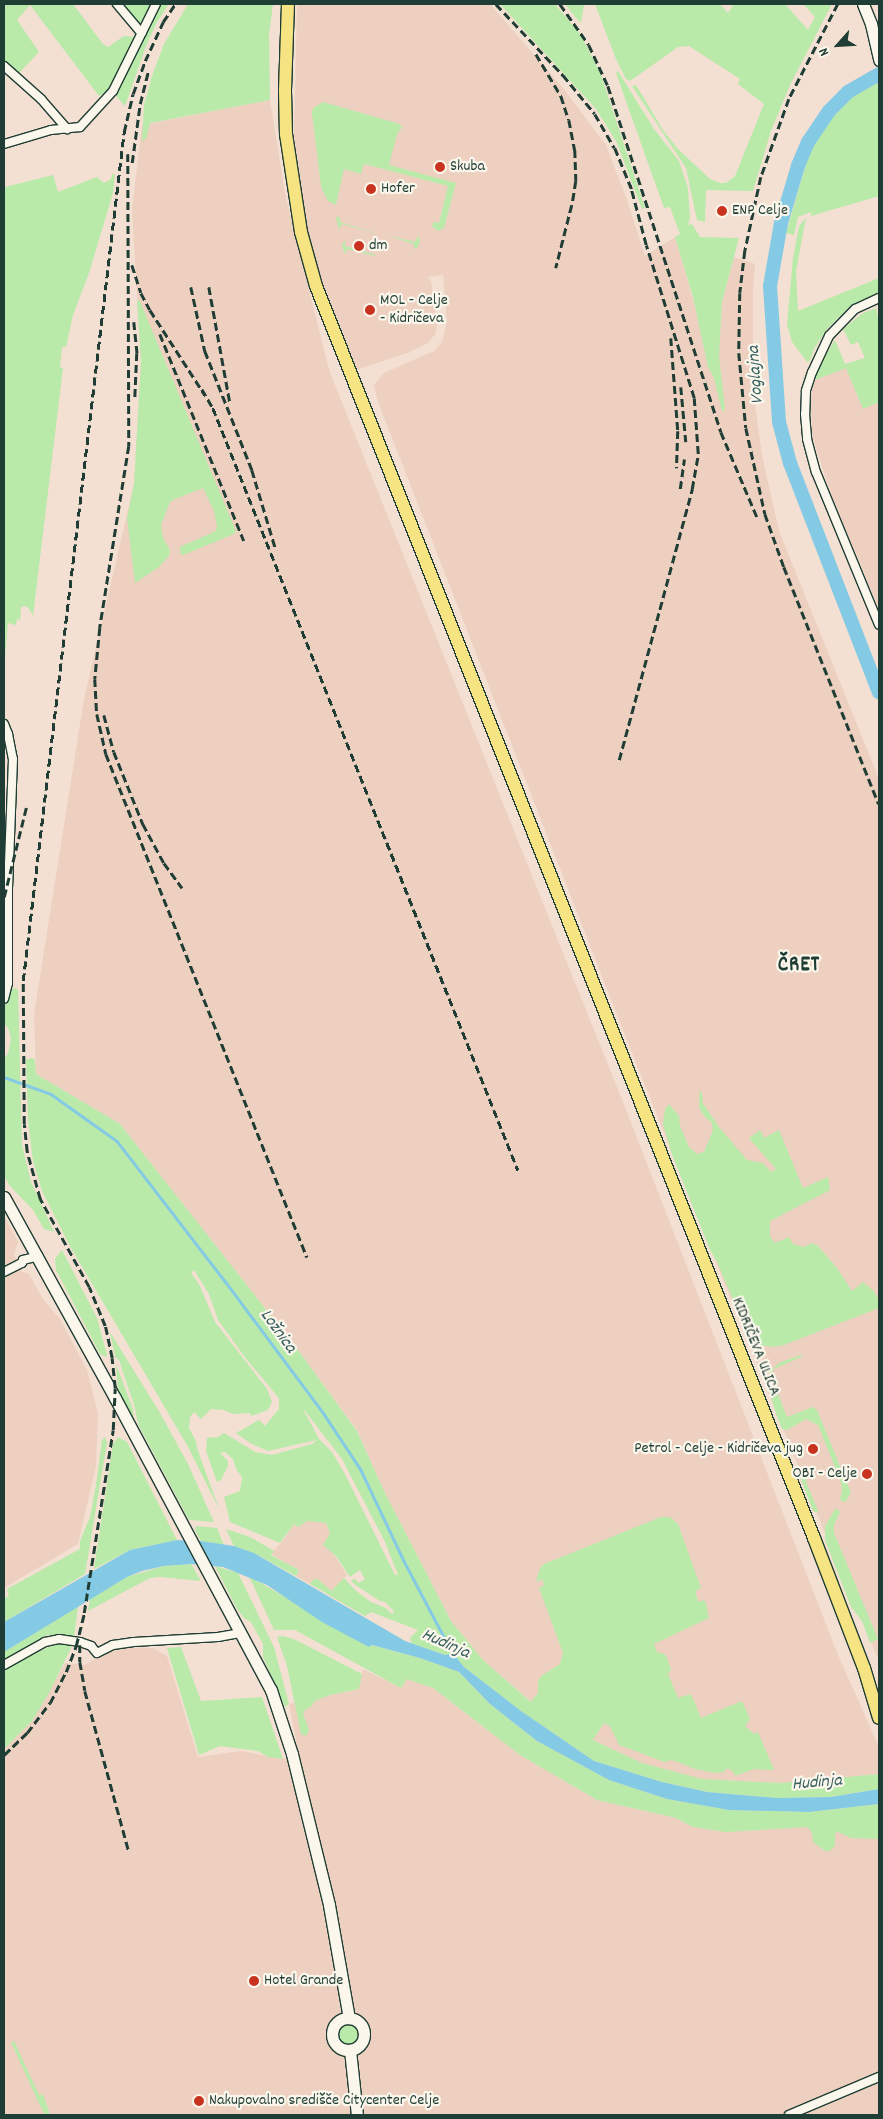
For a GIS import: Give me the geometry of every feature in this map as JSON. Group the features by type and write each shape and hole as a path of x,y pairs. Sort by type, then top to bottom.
{"main road":[{"name":"KIDRIČEVA ULICA","path":"288,4 285,83 286,134 301,232 316,286 570,923 606,1021 879,1696"},
{"name":"KIDRIČEVA ULICA","path":"875,1684 879,1718"}],"street":[{"path":"117,4 141,33"},
{"path":"4,144 50,130 80,127 113,91 156,4"},
{"path":"863,4 879,60"},
{"path":"4,66 41,99 67,129"},
{"path":"879,298 855,309 829,336 812,372 806,391 805,414 807,439 816,472 879,625"},
{"path":"4,724 13,759 8,887 8,983 4,999"},
{"path":"4,1196 271,1690 292,1754 329,1905 348,2018"},
{"path":"4,1272 22,1263 23,1260 38,1256"},
{"path":"4,1665 46,1642 59,1639 85,1644 97,1653 113,1645 134,1642 240,1633"},
{"path":"348,2018 357,2021 364,2032 359,2046 350,2050 338,2045 333,2033 338,2023 348,2018"},
{"path":"350,2050 357,2115"},
{"path":"789,2115 879,2076"}],"shaded area":[{"path":"297,4 490,4 563,88 606,145 627,200 645,256 675,237 701,327 721,322 722,302 734,257 755,264 753,289 753,390 762,455 779,531 879,779 879,1661 832,1551 628,1043 378,402 374,385 384,373 434,351 442,342 447,322 443,275 427,277 431,281 437,321 436,333 428,343 407,353 356,370 321,281 313,257 307,225 294,135"},
{"path":"270,100 285,193 329,370 625,1107 838,1655 879,1747 879,1774 780,1783 702,1779 642,1763 593,1740 532,1702 483,1660 451,1621 384,1491 357,1430 298,1350 120,1124 36,1074 34,1014 84,699 134,484 141,362 132,209 142,125"},
{"path":"846,367 863,408 879,402 879,609 831,494 812,436 811,393 815,380"},
{"path":"4,1216 18,1242 14,1254 22,1272 29,1274 43,1299 60,1319 87,1370 98,1413 96,1466 78,1544 4,1588"},
{"path":"307,1521 326,1523 330,1533 331,1550 347,1575 331,1591 314,1579 310,1584 296,1576 299,1570 271,1554 294,1524"},
{"path":"126,1648 153,1648 167,1656 198,1757 241,1751 283,1759 299,1755 289,1704 359,1689 363,1669 401,1688 407,1679 433,1688 520,1755 597,1800 676,1818 693,1827 726,1832 792,1828 879,1818 879,2115 4,2115 4,1749 32,1721 65,1663 84,1665 106,1653"}],"green space":[{"path":"4,4 73,4 103,44 108,47 124,36 134,37 131,49 110,90 104,97 102,94 99,96 30,5 17,20 39,52 18,74 4,61"},
{"path":"122,4 153,4 142,23 139,23"},
{"path":"159,4 169,4 157,22 146,46 125,106 114,94 123,80"},
{"path":"188,4 273,4 269,34 270,100 150,123 146,139 142,141 144,105 152,76 164,44"},
{"path":"500,4 555,4 580,34 600,72 645,208 642,209 617,143 596,109"},
{"path":"565,4 584,4 581,23 576,18"},
{"path":"595,4 720,4 728,13 734,4 785,4 808,30 815,17 803,4 832,4 790,85 771,131 753,191 706,190 705,222 697,220 686,168 632,86 636,85 663,130 678,149 710,179 720,183 726,183 735,176 764,104 738,84 740,79 689,46 678,47 630,81 626,79 616,59"},
{"path":"618,71 654,129 679,161 688,188 690,218 688,225 692,224 700,237 739,238 722,302 719,356 725,410 722,411 714,378 708,367 693,297 675,237 680,234 670,207 664,208 616,73"},
{"path":"879,82 879,196 811,216 811,212 798,217 794,235 786,233 810,150 833,116 850,98"},
{"path":"323,102 400,124 402,127 397,134 389,165 456,183 444,228 438,231 432,226 434,222 439,223 448,186 364,164 361,174 344,169 336,205 328,201 321,187 312,113 313,108"},
{"path":"112,174 115,174 113,193 89,273 73,315 66,347 62,347 60,367 63,368 33,616 26,606 21,607 20,621 17,618 16,625 8,623 4,670 4,181 5,187 53,175 58,192 97,177 104,183 111,179"},
{"path":"339,216 340,222 381,235 342,224 339,229 336,218"},
{"path":"806,218 796,271 798,311 879,278 879,293 860,302 840,316 827,329 814,349 810,361 807,362 792,342 787,324 793,258 799,226"},
{"path":"387,235 415,242 418,236 420,240 418,247 414,249 414,244"},
{"path":"345,240 345,246 376,255 347,249 345,254 342,245"},
{"path":"137,300 140,301 236,531 234,534 183,555 180,553 180,547 216,531 217,526 214,511 203,488 175,499 170,502 161,525 163,538 170,550 169,556 159,567 135,583 127,518 134,484 141,362"},
{"path":"876,308 879,321 879,402 863,409 846,368 815,380 820,364 835,340 845,364 865,358 858,342 851,345 843,329 863,313"},
{"path":"16,988 18,990 22,1145 31,1182 54,1232 44,1229 33,1210 10,1186 4,1176 4,1058 8,1054 11,1039 9,1030 4,1023 4,1009 12,989"},
{"path":"32,1058 35,1060 36,1074 120,1124 298,1350 357,1431 384,1491 451,1621 483,1660 531,1702 538,1693 538,1682 541,1676 560,1664 563,1653 539,1588 544,1585 542,1579 536,1582 540,1568 544,1564 661,1517 670,1517 678,1524 701,1588 696,1591 696,1595 699,1602 704,1600 706,1603 709,1618 654,1644 657,1652 665,1654 671,1670 668,1674 678,1698 691,1694 701,1718 742,1701 750,1719 745,1726 754,1734 758,1732 774,1770 754,1769 735,1776 733,1771 727,1768 724,1772 715,1773 695,1769 672,1760 664,1762 619,1745 610,1726 604,1723 593,1740 642,1763 702,1779 780,1783 879,1774 879,1789 831,1797 777,1798 707,1792 662,1782 594,1761 521,1711 464,1667 453,1653 446,1655 412,1644 410,1638 418,1630 371,1612 365,1616 310,1584 314,1579 318,1579 331,1591 344,1578 355,1590 371,1602 386,1608 392,1614 394,1611 385,1602 380,1601 354,1584 351,1580 355,1579 359,1583 365,1579 360,1570 350,1577 336,1556 323,1545 330,1533 326,1523 307,1521 298,1527 294,1524 280,1543 230,1522 224,1497 240,1491 242,1477 236,1469 233,1459 225,1452 220,1453 228,1461 228,1466 221,1480 217,1482 206,1451 207,1438 218,1437 224,1433 255,1452 272,1455 312,1444 317,1440 268,1451 250,1443 236,1433 259,1420 265,1426 279,1409 279,1398 247,1360 218,1320 209,1294 194,1270 191,1273 199,1284 215,1322 267,1389 272,1402 268,1410 251,1416 250,1413 233,1414 224,1410 211,1409 201,1419 194,1412 190,1417 189,1428 196,1441 219,1509 187,1445 71,1248 42,1191 33,1161 28,1121 26,1060","holes":["302,1407 342,1459 385,1542 398,1575 395,1575 345,1474 332,1452 319,1439"]},
{"path":"700,1089 703,1097 702,1102 719,1127 747,1160 763,1163 771,1172 776,1169 749,1138 760,1130 764,1138 779,1130 803,1188 828,1177 830,1190 770,1221 770,1236 775,1243 789,1237 793,1244 804,1247 812,1243 817,1245 837,1268 852,1291 863,1282 874,1291 879,1301 879,1308 784,1345 774,1347 758,1345 746,1330 710,1250 671,1152 663,1124 665,1109 669,1104 679,1116 680,1126 689,1147 697,1154 704,1152 713,1130 712,1123 703,1115 699,1107"},
{"path":"62,1250 97,1318 106,1357 100,1354 56,1270 55,1259"},
{"path":"110,1332 160,1413 188,1464 214,1522 189,1520 138,1424 135,1408 119,1360 115,1357"},
{"path":"803,1356 774,1369 771,1376 787,1417 813,1407 817,1410 851,1493 845,1502 840,1500 841,1482 818,1425 806,1419 787,1430 782,1429 776,1414 768,1386 770,1371 781,1362"},
{"path":"116,1364 133,1409 134,1422 118,1391"},
{"path":"105,1437 107,1443 85,1574 4,1622 4,1598 9,1596 7,1589 80,1549 80,1541 90,1517 102,1440"},
{"path":"118,1437 127,1442 177,1540 130,1550 94,1569 113,1444"},
{"path":"800,1477 807,1479 806,1482 819,1513 813,1511"},
{"path":"836,1508 840,1512 834,1525 834,1533 878,1639 870,1643 862,1621 851,1607 825,1540 825,1526"},
{"path":"196,1526 217,1528 224,1545 201,1541 195,1530"},
{"path":"226,1529 250,1537 274,1551 271,1555 299,1570 296,1576 254,1553 234,1546"},
{"path":"191,1564 201,1581 160,1577 150,1578 88,1611 90,1599 127,1577 164,1566"},
{"path":"215,1566 238,1573 274,1647 289,1704 285,1707 263,1657 263,1644 251,1622 244,1618 237,1609"},
{"path":"249,1576 370,1647 371,1645 420,1658 459,1672 490,1704 537,1741 609,1780 667,1799 729,1810 809,1812 879,1804 879,1839 851,1838 838,1832 835,1833 835,1846 830,1851 825,1851 813,1842 812,1833 808,1827 726,1832 693,1827 676,1818 597,1800 520,1755 433,1688 407,1679 401,1688 295,1630 274,1630"},
{"path":"78,1606 74,1639 47,1635 4,1662 4,1652"},
{"path":"283,1636 294,1639 362,1674 359,1689 330,1695 315,1701 311,1707 306,1709 303,1713 309,1730 306,1736 301,1734 287,1666 277,1637"},
{"path":"64,1642 72,1646 50,1691 32,1721 4,1749 5,1669 46,1648"},
{"path":"181,1647 201,1701 262,1697 283,1759 268,1757 258,1751 220,1746 199,1755 167,1648"},
{"path":"349,2023 357,2026 360,2034 357,2042 349,2045 341,2042 338,2034 341,2026"},
{"path":"14,2041 39,2095 43,2094 50,2115 45,2115 36,2097 11,2042"}],"water":[{"path":"177,1540 201,1541 234,1546 254,1553 405,1641 445,1655 453,1653 464,1667 521,1711 594,1761 662,1782 707,1792 777,1798 831,1797 879,1789 879,1804 809,1812 729,1810 667,1799 609,1780 537,1741 490,1704 459,1672 420,1658 372,1645 369,1647 322,1622 267,1585 223,1567 191,1564 164,1566 142,1571 127,1577 4,1652 4,1622 130,1550"}],"waterway":[{"name":"Voglajna","path":"879,74 848,92 829,111 808,142 798,166 781,223 770,286 779,422 790,463 879,692"},
{"name":"Ložnica","path":"4,1077 51,1094 117,1141 324,1414 361,1470 404,1561 454,1656"}],"railway":[{"path":"4,1755 27,1733 50,1703 66,1672 76,1646 84,1613 113,1430 115,1388 112,1358 105,1326 89,1287 40,1199 27,1152 24,1124 23,981 124,132 133,94 145,61 163,22 175,4"},
{"path":"496,4 563,75 595,114 615,148 633,192"},
{"path":"560,4 589,45 608,86 721,432 757,517"},
{"path":"838,4 789,99 761,177 745,251 740,293 739,353 746,428 765,514 784,567 879,804"},
{"path":"536,54 561,96 569,120 575,150 576,181 556,268"},
{"path":"132,163 140,104 148,72"},
{"path":"128,154 129,446 100,628 95,679 97,714 106,754 307,1257"},
{"path":"619,760 692,489 698,454 694,398 646,245 630,185"},
{"path":"132,265 141,293 150,310 205,395"},
{"path":"191,287 205,351 252,470 276,550"},
{"path":"209,287 230,402"},
{"path":"134,322 137,353 135,399"},
{"path":"160,334 244,541"},
{"path":"671,338 678,431 677,468"},
{"path":"681,387 686,442"},
{"path":"202,389 213,408 518,1170"},
{"path":"680,489 684,459"},
{"path":"104,715 114,752 143,824 164,863 182,888"},
{"path":"4,897 26,808"},
{"path":"80,1645 80,1662 85,1691 129,1852"}],"place":[{"name":"Skuba","path":"440,167"},
{"name":"Hofer","path":"371,189"},
{"name":"ENP Celje","path":"722,211"},
{"name":"dm","path":"359,246"},
{"name":"MOL - Celje - Kidričeva","path":"370,310"},
{"name":"Petrol - Celje - Kidričeva jug","path":"813,1449"},
{"name":"OBI - Celje","path":"867,1474"},
{"name":"Hotel Grande","path":"254,1981"},
{"name":"Nakupovalno središče Citycenter Celje","path":"199,2101"}],"district":[{"name":"ČRET","path":"799,966"}],"water label":[{"name":"Hudinja","path":"445,1645"},
{"name":"Hudinja","path":"817,1784"}]}
